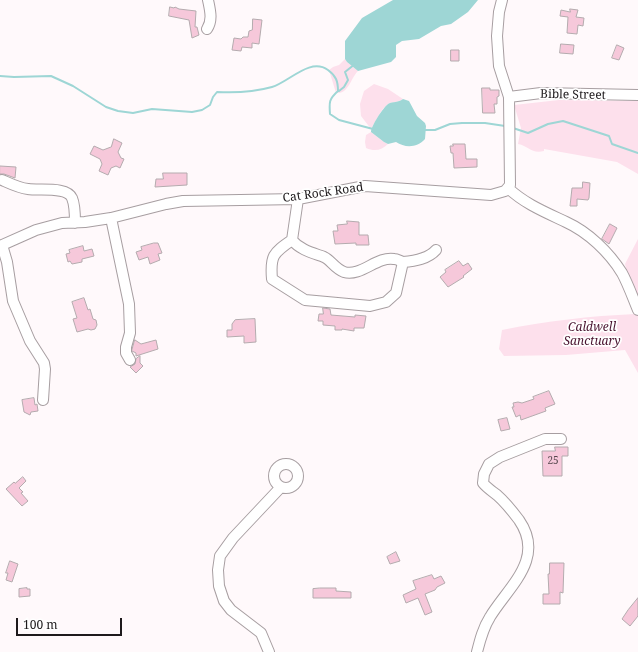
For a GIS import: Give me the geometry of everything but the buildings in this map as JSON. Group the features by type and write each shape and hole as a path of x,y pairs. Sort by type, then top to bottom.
{"street":[{"path":"207,29 210,25 211,16 208,0"},
{"path":"502,0 499,12 497,36 501,74 509,97 510,186 508,188 533,207 576,227 591,238 610,256 622,273 638,310"},
{"name":"Bible Street","path":"509,97 541,93 638,95"},
{"path":"2,180 12,185 29,189 63,191 69,194 72,198 76,223"},
{"name":"Cat Rock Road","path":"1,245 36,230 62,223 76,223 111,218 183,201 298,199 365,186 491,195 504,191 508,188"},
{"path":"298,199 292,240 276,252 270,265 272,279 305,300 366,306 386,302 396,293 403,262"},
{"path":"111,218 129,304 130,333 126,353 130,360"},
{"path":"292,240 297,246 326,257 334,267 345,272 354,272 383,260 393,258 403,262 424,258 436,250"},
{"path":"1,245 7,262 12,301 30,342 44,363 44,400"},
{"path":"477,652 489,618 515,584 524,568 528,558 529,547 527,535 520,521 497,495 483,483 484,474 489,464 500,457 545,439 561,439"},
{"path":"269,652 261,633 231,610 224,601 218,570 220,556 233,538 281,487"}],"green space":[{"path":"345,59 358,71 347,89 340,93 336,93 329,70 339,65"},
{"path":"374,84 388,89 403,99 385,106 371,129 361,116 360,104 364,91"},
{"path":"559,100 638,101 638,174 617,162 544,149 544,151 540,152 533,151 518,144 521,128 514,105"},
{"path":"371,132 388,144 378,150 366,148 366,135"},
{"name":"Caldwell Sanctuary","path":"638,239 638,373 625,350 566,355 504,356 499,349 502,330 568,319 635,314 625,264"}],"water":[{"path":"393,0 478,0 468,12 451,24 441,26 419,39 402,41 396,45 396,57 391,62 358,71 345,59 345,41 362,18"},
{"path":"403,99 409,101 417,116 425,123 426,126 425,139 418,144 411,146 396,142 388,144 371,132 380,113 386,106 390,103"}],"waterway":[{"path":"339,91 344,87 348,80 345,72 355,64"},
{"path":"0,76 51,76 73,86 106,107 118,111 133,113 152,109 192,112 202,110 210,105 217,92 244,92 265,89 279,84 307,68 314,66 328,70 333,74 338,84 338,91 330,101 330,114 339,120 373,129"},
{"path":"513,128 528,133 548,124 563,121 609,136 612,144 638,153"},
{"path":"423,130 435,130 450,124 462,123 485,123 505,126"}]}
